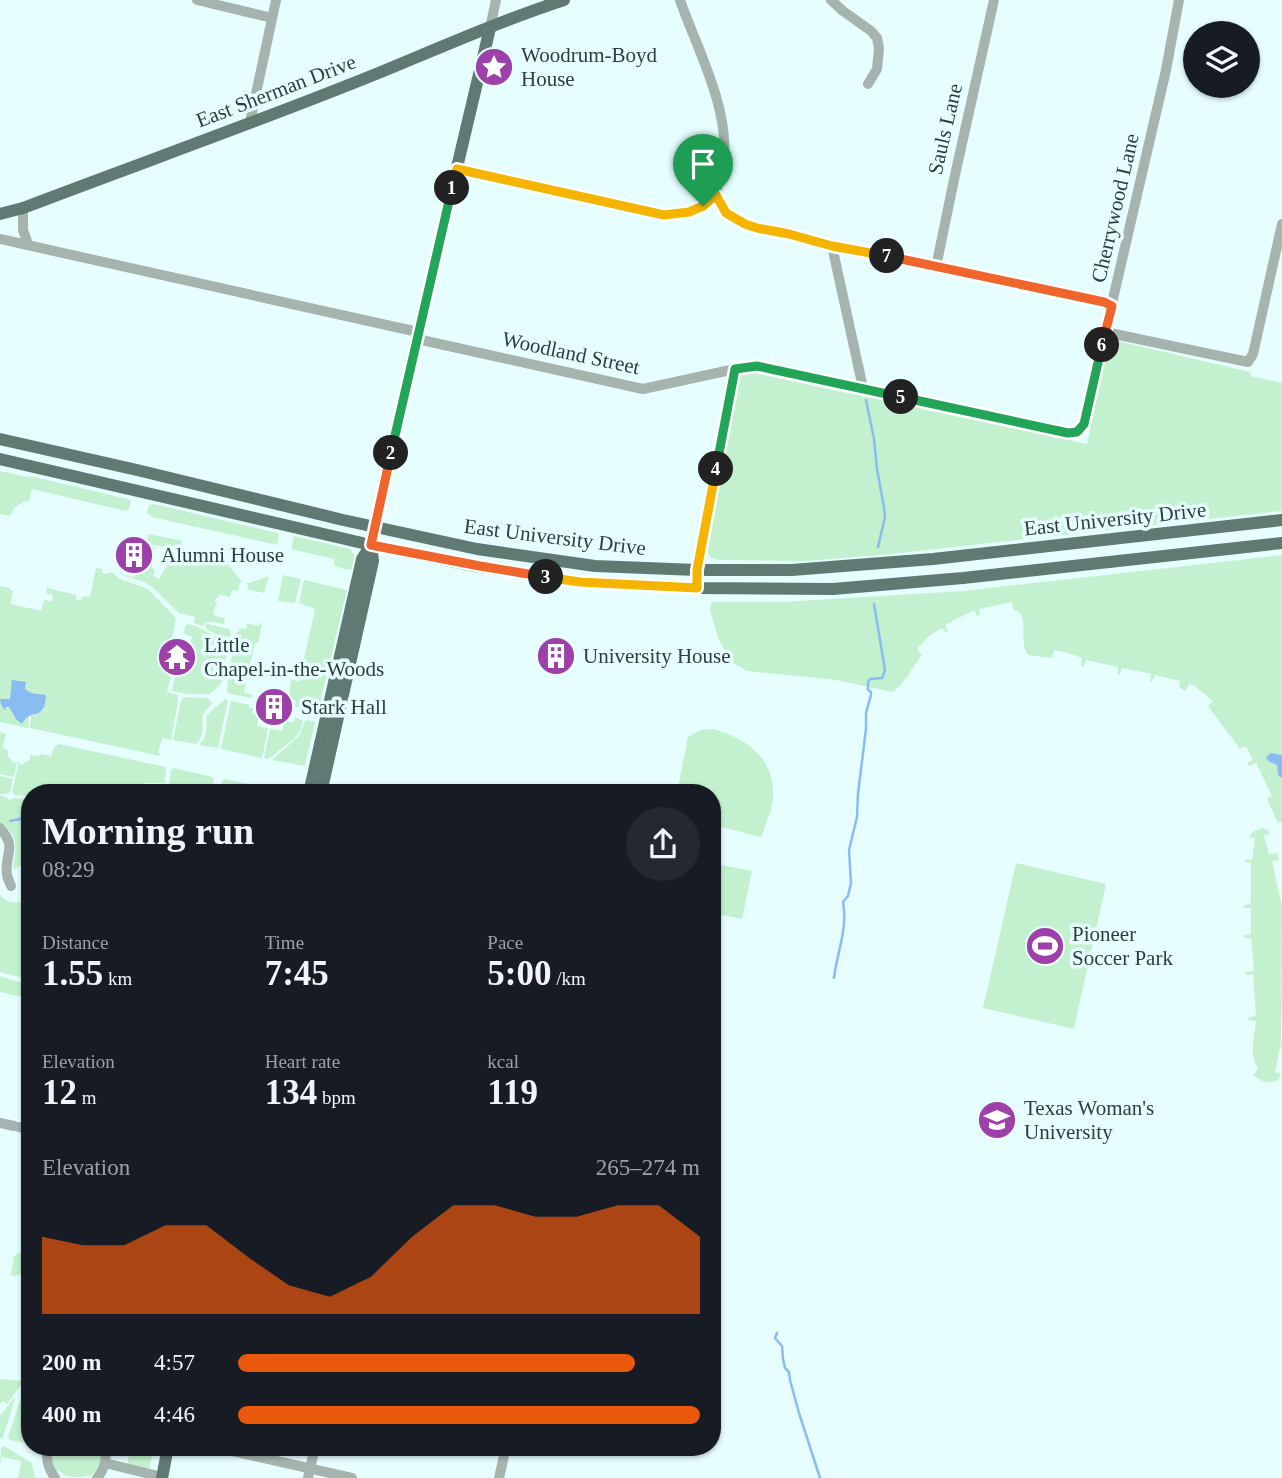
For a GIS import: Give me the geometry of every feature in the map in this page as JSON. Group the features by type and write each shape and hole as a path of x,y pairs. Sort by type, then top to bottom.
{"main road":[{"name":"East Sherman Drive","path":"0,214 23,208 250,122 564,0"},
{"path":"323,784 373,561 371,545 417,336 490,28"},
{"name":"East University Drive","path":"0,439 477,549 595,566 792,570 933,559 1282,520"},
{"name":"East University Drive","path":"0,459 371,545 580,582 697,588 833,589 963,578 1282,543"},
{"path":"311,784 362,559 371,545"},
{"path":"162,1477 166,1456"}],"street":[{"path":"197,0 272,18"},
{"path":"250,122 276,0"},
{"path":"490,28 496,0"},
{"path":"680,0 721,116 724,152 716,195 726,213 757,228 1104,302 1112,306"},
{"path":"831,0 877,38 877,69 868,84"},
{"name":"Sauls Lane","path":"936,267 994,0"},
{"name":"Cherrywood Lane","path":"1084,424 1166,70 1179,0"},
{"path":"457,169 664,215 697,210 716,195"},
{"path":"23,208 23,230 28,244"},
{"path":"1105,332 1248,362 1253,354 1282,224"},
{"name":"Woodland Street","path":"0,239 643,389 757,366 1068,433 1077,432 1084,424"},
{"path":"832,246 863,388"},
{"path":"697,588 697,570 735,369"},
{"path":"0,828 8,837 10,846 7,875 12,886"},
{"path":"0,1123 21,1128"},
{"path":"47,1456 47,1463 55,1478"},
{"path":"97,1478 102,1472 105,1456"},
{"path":"248,1456 309,1473 352,1478"},
{"path":"499,1478 504,1456"},
{"path":"105,1463 162,1477"}],"green space":[{"path":"1109,339 1250,372 1251,376 1282,383 1282,511 808,561 711,558 707,550 740,370 1087,444"},
{"path":"0,471 128,499 131,501 129,509 126,511 32,489 29,502 24,501 15,507 10,516 0,514"},
{"path":"149,505 277,533 277,545 152,517 147,513"},
{"path":"149,534 182,541 180,548 153,545 147,540"},
{"path":"294,536 350,549 355,556 351,570 336,567 334,559 291,549"},
{"path":"144,542 155,548 151,561 155,570 153,576 158,580 170,561 179,566 181,551 226,562 242,582 238,591 232,590 230,597 219,595 216,598 214,616 225,618 224,624 210,622 203,626 194,623 195,617 179,613 151,586 122,575 119,571 134,577 136,569 140,570 147,553 144,552"},
{"path":"1282,555 1282,822 1278,823 1267,799 1272,796 1256,763 1249,766 1247,763 1253,760 1246,746 1240,749 1208,706 1213,701 1195,686 1189,684 1185,691 1180,688 1180,681 1155,675 1152,682 1151,674 1122,668 1118,675 1118,667 1086,660 1084,666 1081,666 1082,658 1054,650 1052,658 1028,655 1022,617 1013,609 1012,602 979,609 980,615 977,616 974,610 945,625 948,631 946,633 942,628 929,636 917,649 922,655 904,681 892,692 837,680 747,671 730,661 719,640 710,611 711,602 782,602 963,591"},
{"path":"96,568 102,569 106,574 112,572 120,579 148,589 176,618 171,644 174,646 169,665 173,667 167,692 178,695 178,701 171,740 162,738 158,753 160,756 30,728 31,716 44,710 40,694 25,689 26,682 10,700 0,699 0,586 13,591 11,604 41,611 44,600 52,601 53,595 46,593 47,588 77,595 76,600 81,601 83,596 90,597"},
{"path":"283,575 301,579 295,603 278,601"},
{"path":"269,576 264,593 247,589 246,584"},
{"path":"304,580 347,590 318,711 305,706 295,706 296,701 289,699 291,680 299,681 315,609 299,603"},
{"path":"247,623 259,626 262,623 244,692 252,695 251,698 227,693 228,678 237,679 238,667 230,665 237,632 240,628 246,629"},
{"path":"188,624 228,643 222,682 210,694 172,691 177,668 181,668 192,637 184,634"},
{"path":"205,625 229,629 229,641 206,629"},
{"path":"184,697 207,698 213,703 203,715 203,731 196,744 173,740"},
{"path":"225,699 228,700 218,748 199,745 206,734 207,715"},
{"path":"0,700 3,709 9,707 22,723 29,717 28,728 0,722"},
{"path":"231,701 249,705 249,708 253,708 252,713 259,714 257,726 268,728 262,758 221,749"},
{"path":"295,717 303,721 294,739 268,759 264,758 270,729 282,731 285,721 294,722"},
{"path":"306,720 315,722 305,766 272,760 298,737"},
{"path":"713,729 737,738 757,752 770,772 773,799 762,837 721,827 721,784 679,784 688,737 700,730"},
{"path":"0,732 6,734 3,746 5,750 9,750 7,755 14,763 17,761 14,777 0,774"},
{"path":"59,744 166,767 165,783 21,784 21,795 15,795 12,792 19,761 23,765 30,761 30,755 51,756 55,746"},
{"path":"173,768 213,777 213,784 169,784"},
{"path":"0,776 13,779 10,792 6,794 0,794"},
{"path":"224,779 250,784 221,784"},
{"path":"0,796 10,800 21,798 21,866 15,869 14,837 0,824"},
{"path":"1263,828 1270,833 1264,836 1269,854 1277,853 1279,860 1272,862 1282,906 1282,1047 1275,1072 1281,1074 1278,1080 1271,1082 1262,1081 1253,1075 1258,1069 1253,1052 1256,1021 1248,1020 1249,1017 1256,1016 1253,974 1246,975 1246,972 1254,971 1251,938 1244,938 1244,935 1251,934 1251,908 1244,908 1243,905 1251,904 1251,863 1244,862 1246,859 1252,860 1255,838 1248,837"},
{"name":"Pioneer Soccer Park","path":"1016,863 1106,884 1074,1029 983,1008"},
{"path":"721,865 752,871 742,919 721,915"},
{"path":"0,894 9,901 21,902 21,977 0,972"},
{"path":"0,976 21,983 21,997 0,992"},
{"path":"21,1252 21,1274 15,1276 11,1275 14,1256"},
{"path":"0,1379 21,1381 21,1385 7,1404 3,1401 0,1404"},
{"path":"14,1398 3,1437 0,1438 0,1416"},
{"path":"20,1400 21,1442 9,1440"},
{"path":"4,1446 32,1463 35,1478 18,1478 21,1461 2,1457 0,1466 1,1447"},
{"path":"100,1456 99,1464 89,1477 72,1477 57,1472 51,1457"},
{"path":"129,1456 152,1456 149,1470 127,1464"}],"water":[{"path":"12,680 26,682 25,689 31,693 46,695 43,709 29,716 22,724 9,707 5,710 0,702 0,699 10,699"},
{"path":"1271,753 1282,755 1282,778 1278,775 1277,765 1266,757"}],"waterway":[{"path":"866,400 885,517 878,547"},
{"path":"834,978 843,931 843,902 848,896 851,883 849,850 857,817 866,713 871,695 868,682 870,679 882,678 885,670 874,604"},
{"path":"10,821 21,819"},
{"path":"777,1333 775,1338 782,1346 785,1368 789,1372 820,1478"}],"place":[{"name":"Woodrum-Boyd House","path":"494,67"},
{"name":"Alumni House","path":"134,555"},
{"name":"University House","path":"556,656"},
{"name":"Little Chapel-in-the-Woods","path":"177,657"},
{"name":"Stark Hall","path":"274,707"},
{"name":"Pioneer Soccer Park","path":"1045,946"},
{"name":"Texas Woman's University","path":"997,1120"}],"route":[{"path":"457,169 664,215 689,212 703,206 716,195 726,213 757,228 1104,302 1112,306 1084,424 1077,432 1068,433 757,366 735,369 697,570 697,588 580,582 371,545 457,169"}]}
